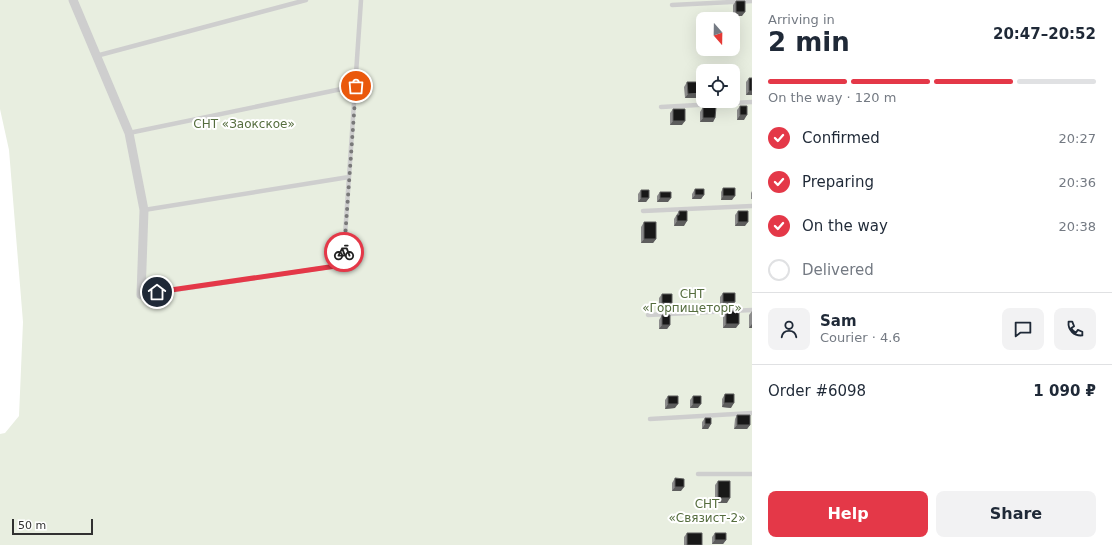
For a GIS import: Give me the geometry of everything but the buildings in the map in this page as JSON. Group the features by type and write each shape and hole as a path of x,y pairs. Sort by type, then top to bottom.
{"street":[{"path":"73,0 129,133 144,210 141,294"}],"lane":[{"path":"96,56 306,0"},
{"path":"141,294 343,265 362,0"},
{"path":"672,5 752,1"},
{"path":"129,133 356,86"},
{"path":"661,107 752,102"},
{"path":"144,210 349,177"},
{"path":"643,211 752,206"},
{"path":"648,315 752,310"},
{"path":"650,419 752,413"},
{"path":"698,474 752,474"}],"green space":[{"path":"0,0 752,0 752,545 0,545 0,434 5,433 19,416 23,322 9,150 0,109"}],"way so far":[{"path":"344,252 356,86"}],"route":[{"path":"157,292 343,265 344,252"}],"park label":[{"name":"СНТ «Заокское»","path":"244,124"},
{"name":"СНТ «Горпищеторг»","path":"692,301"},
{"name":"СНТ «Связист-2»","path":"707,511"}]}
